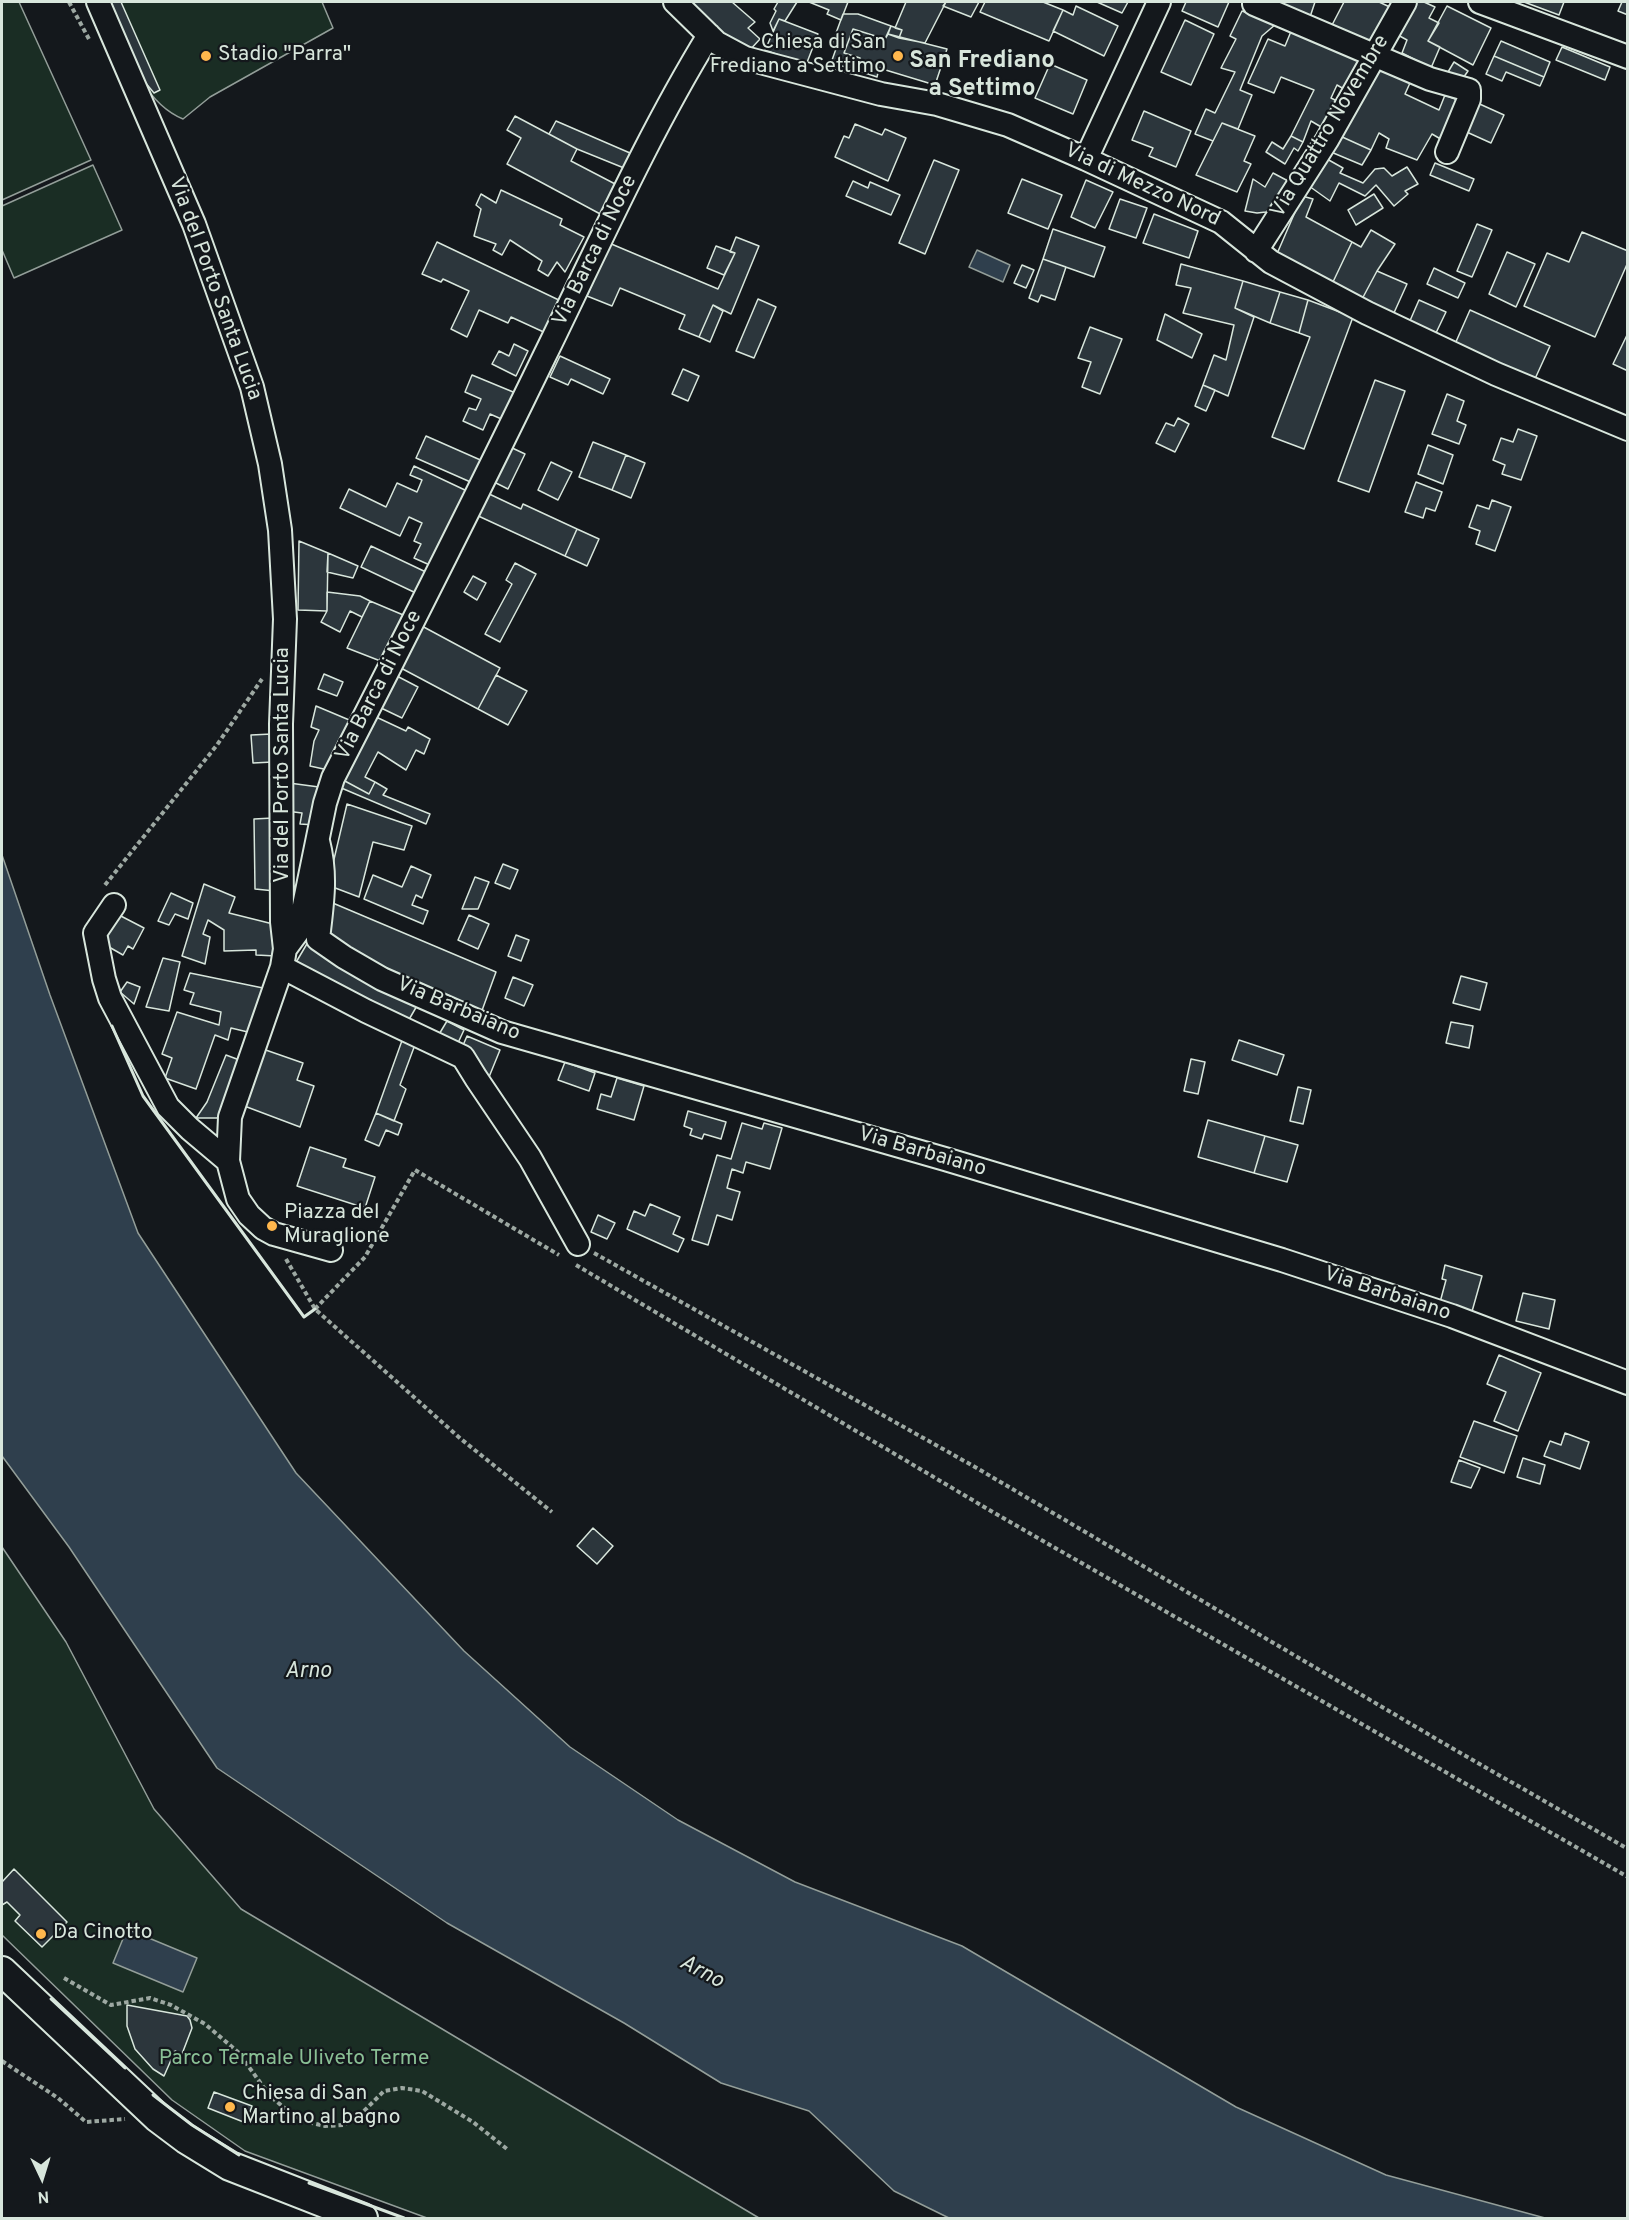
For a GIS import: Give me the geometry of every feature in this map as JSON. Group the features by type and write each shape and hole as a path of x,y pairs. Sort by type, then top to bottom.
{"main road":[{"path":"2,1971 158,2118 186,2139 230,2166 363,2218"}],"street":[{"name":"Via del Porto Santa Lucia","path":"98,2 194,224 252,387 270,464 280,530 285,619 281,724 283,958"},
{"name":"Via di Mezzo Nord","path":"675,2 709,35 729,50 745,58 881,94 937,104 1008,125 1086,159 1221,222 1271,262 1388,322 1496,374 1628,429"},
{"path":"1086,159 1158,2"},
{"name":"Via Quattro Novembre","path":"1256,251 1327,140 1405,2"},
{"path":"1480,2 1628,57"},
{"path":"1254,4 1430,79 1468,90 1469,99 1447,152"},
{"name":"Via Barca di Noce","path":"228,1161 230,1117 283,958 299,930 325,803 333,778 458,534 610,222 685,74 709,35"},
{"name":"Via Barbaiano","path":"318,842 324,861 325,880 318,939 382,979 489,1027 1282,1260 1452,1316 1628,1383"},
{"path":"108,897 95,933 104,979 110,998 168,1107 228,1161 238,1199 263,1228 274,1234 331,1250"},
{"path":"283,958 366,1011 464,1057 530,1158 569,1253"}],"path":[{"path":"108,897 266,673"},
{"path":"315,1309 364,1257 415,1170 975,1467 1450,1747 1628,1849"},
{"path":"274,1234 290,1268 315,1309 461,1439 552,1512"},
{"path":"569,1253 1001,1517 1628,1877"},
{"path":"64,1978 111,2005 150,1998 171,2005 205,2024 238,2052 270,2096 293,2115 307,2122 326,2126 344,2125 362,2113 384,2091 402,2088 422,2091 473,2122 507,2149"},
{"path":"2,2061 58,2098 86,2122 119,2119"}],"green space":[{"path":"2,2 19,2 91,160 2,200"},
{"name":"Stadio \"Parra\"","path":"106,2 322,2 333,28 210,97 183,119 155,99 144,85"},
{"path":"93,165 122,230 14,278 2,250 2,206"},
{"name":"Parco Termale Uliveto Terme","path":"2,1547 66,1642 154,1809 241,1909 759,2218 427,2218 245,2151 172,2100 2,1935"}],"water":[{"path":"977,250 1010,265 1003,282 969,267"},
{"name":"Arno","path":"2,855 50,995 138,1233 296,1473 464,1651 570,1747 678,1820 795,1882 962,1946 1236,2107 1386,2175 1545,2218 949,2218 894,2191 809,2111 721,2083 624,2023 447,1923 217,1768 69,1547 2,1456"},
{"path":"127,1929 197,1958 183,1992 113,1963"}],"building":[{"path":"109,2 121,2 160,90 154,93 144,81"},
{"path":"686,2 732,2 755,22 748,28 760,39 748,52 734,44"},
{"path":"778,2 797,2 785,21 779,19 773,31 770,23"},
{"path":"809,2 848,2 841,20 827,14 829,10"},
{"path":"906,2 946,2 925,43 899,38 902,30 895,28"},
{"path":"946,2 979,2 971,17 943,6"},
{"path":"985,2 1043,2 1063,10 1049,41 980,12"},
{"path":"1097,2 1128,2 1122,13"},
{"path":"1186,2 1229,2 1218,27 1182,11"},
{"path":"1270,2 1315,2 1310,17"},
{"path":"1344,2 1379,2 1392,8 1370,46 1331,27"},
{"path":"1413,2 1424,2 1435,7 1429,18 1439,23 1428,41 1440,47 1431,68 1402,53 1407,40 1396,34"},
{"path":"1524,2 1564,2 1559,15"},
{"path":"1622,2 1628,2 1628,15 1618,11"},
{"path":"1076,6 1118,26 1104,56 1053,31 1063,10 1073,15"},
{"path":"1447,6 1491,28 1473,65 1428,41"},
{"path":"1242,11 1276,24 1262,36 1240,90 1252,95 1238,129 1222,123 1213,141 1195,134 1206,109 1215,113 1235,72 1221,68 1236,39 1230,36"},
{"path":"843,14 858,14 891,26 885,39 853,29 844,53 860,58 856,70 831,63 837,46 832,44"},
{"path":"779,19 818,34 806,65 765,50"},
{"path":"1185,20 1214,34 1191,85 1161,72"},
{"path":"891,26 902,30 899,38 888,34"},
{"name":"Chiesa di San Frediano a Settimo","path":"853,29 885,39 888,34 947,49 935,85 879,68 877,77 856,70 860,58 844,53"},
{"path":"1292,29 1364,58 1349,92 1337,85 1331,98 1339,102 1328,131 1311,121 1303,142 1291,136 1314,90 1281,77 1274,93 1248,83 1268,39 1285,46"},
{"path":"1501,41 1550,62 1544,77 1494,56"},
{"path":"1562,47 1610,67 1605,80 1556,60"},
{"path":"1494,56 1544,77 1540,86 1506,72 1502,81 1486,74"},
{"path":"1454,62 1468,71 1461,81 1445,77"},
{"path":"1050,64 1087,80 1073,114 1035,98"},
{"path":"1379,66 1410,83 1405,94 1439,110 1445,95 1463,102 1444,141 1432,134 1417,160 1386,148 1389,139 1379,133 1371,150 1340,136"},
{"path":"1473,101 1504,115 1491,143 1460,129"},
{"path":"1144,111 1191,131 1176,167 1149,156 1153,148 1132,140"},
{"path":"515,116 577,149 571,161 619,186 604,216 507,164 521,138 507,130"},
{"path":"556,121 630,153 624,168 577,149 549,134"},
{"path":"1222,123 1255,136 1244,161 1251,164 1237,192 1196,175"},
{"path":"855,124 882,135 885,129 906,138 888,181 835,157 844,136 849,138"},
{"path":"1291,136 1303,142 1298,151 1294,148 1285,164 1266,152 1272,142 1283,149"},
{"path":"1340,136 1371,150 1362,165 1331,152"},
{"path":"1327,159 1343,168 1340,173 1363,183 1375,169 1384,168 1392,176 1407,167 1418,184 1405,191 1408,194 1394,206 1376,185 1365,196 1339,183 1330,201 1309,186"},
{"path":"934,160 959,170 925,254 899,243"},
{"path":"1435,163 1474,179 1469,191 1430,175"},
{"path":"1273,173 1290,182 1273,206 1266,212 1245,211 1253,179 1265,187"},
{"path":"1022,179 1062,195 1048,229 1008,213"},
{"path":"1086,180 1113,192 1095,228 1071,217"},
{"path":"853,181 868,188 870,182 900,195 891,215 846,196"},
{"path":"501,190 562,219 560,225 584,237 565,272 557,262 548,276 538,270 542,261 510,240 502,255 493,250 496,244 474,236 481,209 476,205 481,194 496,203"},
{"path":"1374,194 1383,208 1356,225 1348,210"},
{"path":"1302,196 1313,199 1306,217 1352,242 1332,284 1276,256"},
{"path":"1120,199 1147,208 1136,238 1109,229"},
{"path":"1154,214 1198,231 1189,258 1143,243"},
{"path":"1477,224 1492,230 1472,277 1457,271"},
{"path":"1053,229 1105,247 1094,277 1043,259"},
{"path":"1371,230 1395,244 1361,301 1332,284 1352,242 1361,247"},
{"path":"1582,232 1628,251 1628,262 1595,337 1524,306 1547,253 1569,262"},
{"path":"736,237 759,246 731,314 713,305 699,337 679,329 685,315 620,288 612,306 587,296 609,243 718,289 735,253 730,252"},
{"path":"437,242 563,302 548,334 511,317 508,323 479,310 467,337 451,329 469,291 443,279 441,282 422,274"},
{"path":"716,246 735,253 724,275 707,268"},
{"path":"1507,252 1535,264 1516,307 1489,294"},
{"path":"1043,259 1066,267 1055,300 1041,295 1038,302 1029,298"},
{"path":"1181,264 1243,281 1235,308 1254,317 1228,396 1203,385 1214,355 1226,360 1234,325 1183,313 1191,288 1176,285"},
{"path":"1022,265 1034,270 1026,288 1014,283"},
{"path":"1434,268 1465,283 1458,298 1427,284"},
{"path":"1377,271 1407,284 1393,315 1361,301"},
{"path":"1243,281 1280,292 1270,323 1235,308"},
{"path":"1280,292 1308,300 1299,333 1270,323"},
{"path":"758,299 776,307 754,358 736,351"},
{"path":"1308,300 1353,317 1304,449 1272,437 1310,337 1299,333"},
{"path":"1419,300 1446,312 1435,335 1409,323"},
{"path":"713,305 723,311 710,342 699,337"},
{"path":"1470,310 1550,346 1534,381 1455,344"},
{"path":"1165,314 1202,334 1192,358 1157,340"},
{"path":"1090,327 1122,339 1100,394 1082,387 1091,362 1078,358"},
{"path":"1628,333 1628,371 1613,364"},
{"path":"514,344 528,351 516,376 492,364 499,351 509,356"},
{"path":"560,356 610,379 603,394 571,379 568,385 550,377"},
{"path":"683,369 699,376 688,401 672,394"},
{"path":"472,375 518,394 506,421 490,414 483,430 463,421 469,408 476,410 481,399 465,392"},
{"path":"1375,380 1405,391 1369,492 1338,481"},
{"path":"1203,385 1215,390 1206,411 1195,406"},
{"path":"1447,394 1464,401 1457,421 1466,425 1459,444 1432,434"},
{"path":"1178,418 1189,424 1175,452 1156,443 1166,423 1174,426"},
{"path":"1518,429 1537,436 1521,480 1502,474 1505,465 1493,460 1501,438 1513,442"},
{"path":"426,436 485,462 475,484 416,458"},
{"path":"593,442 626,455 612,490 579,477"},
{"path":"1428,445 1453,455 1443,484 1418,474"},
{"path":"508,446 525,454 508,489 492,481"},
{"path":"626,455 645,463 631,498 612,490"},
{"path":"551,462 572,472 558,500 538,490"},
{"path":"414,466 467,491 432,566 414,558 421,544 414,541 422,523 409,517 400,536 340,508 349,489 386,507 397,483 417,492 422,480 410,475"},
{"path":"1416,482 1442,492 1435,511 1426,508 1423,518 1405,512"},
{"path":"485,492 521,509 523,504 577,529 565,556 474,514"},
{"path":"1492,500 1511,507 1495,551 1476,544 1480,531 1469,527 1477,505 1489,509"},
{"path":"577,529 599,539 587,566 565,556"},
{"path":"299,541 328,553 327,611 298,610"},
{"path":"371,546 428,573 418,594 361,567"},
{"path":"328,553 358,566 353,578 327,572"},
{"path":"515,563 536,574 500,642 485,634 512,584 506,580"},
{"path":"473,576 486,583 477,600 464,592"},
{"path":"327,592 360,596 370,601 362,617 350,611 340,632 321,622 327,611"},
{"path":"370,601 408,617 383,662 347,648"},
{"path":"420,625 500,668 478,709 399,667"},
{"path":"324,674 343,682 337,696 318,689"},
{"path":"395,675 418,687 402,718 379,707"},
{"path":"496,675 527,691 508,725 478,709"},
{"path":"316,706 354,722 328,770 310,766 314,741 319,730 311,727"},
{"path":"374,716 406,731 408,727 430,739 424,754 416,750 406,770 378,752 365,777 375,782 369,794 343,780"},
{"path":"272,734 273,762 253,763 251,735"},
{"path":"343,780 369,794 375,782 387,789 383,795 430,814 426,824 339,787"},
{"path":"289,783 319,787 315,825 300,824 302,813 286,811"},
{"path":"347,804 412,826 404,850 373,842 359,897 330,886 331,872"},
{"path":"273,818 275,891 255,889 254,819"},
{"path":"503,864 518,870 510,889 495,883"},
{"path":"411,866 431,875 422,898 416,895 412,905 428,911 423,924 364,899 373,875 402,887"},
{"path":"475,877 489,882 478,909 462,909"},
{"path":"204,884 235,897 229,913 273,924 276,956 256,955 256,950 224,951 224,930 208,920 203,934 210,937 205,964 182,956"},
{"path":"171,893 193,903 188,919 175,914 169,925 158,921"},
{"path":"328,901 496,972 480,1016 334,944 324,935"},
{"path":"117,914 144,928 133,949 128,946 123,955 102,943"},
{"path":"469,915 489,924 478,949 458,940"},
{"path":"516,935 529,940 521,961 508,956"},
{"path":"308,942 418,1004 407,1023 295,964"},
{"path":"163,958 180,962 169,1011 146,1007"},
{"path":"190,973 263,988 252,1033 231,1028 228,1040 215,1035 196,1089 165,1078 172,1058 162,1054 177,1012 219,1025 221,1012 190,1004 194,993 184,990"},
{"path":"1461,976 1487,983 1480,1010 1453,1003"},
{"path":"513,977 533,985 524,1006 505,998"},
{"path":"127,982 140,987 134,1004 120,992"},
{"path":"447,1021 464,1030 457,1045 438,1036"},
{"path":"1451,1022 1473,1026 1469,1048 1446,1043"},
{"path":"404,1035 416,1042 400,1085 406,1089 394,1121 376,1113"},
{"path":"467,1036 500,1050 489,1077 479,1078 461,1050"},
{"path":"1239,1040 1284,1055 1277,1075 1232,1060"},
{"path":"260,1048 303,1063 297,1080 314,1086 300,1127 239,1104"},
{"path":"226,1055 242,1061 225,1109 217,1118 196,1118 207,1102"},
{"path":"1191,1059 1205,1062 1198,1094 1184,1091"},
{"path":"565,1062 595,1073 589,1091 558,1080"},
{"path":"617,1078 644,1086 634,1120 597,1109 601,1094 611,1097"},
{"path":"1298,1087 1311,1090 1303,1124 1290,1121"},
{"path":"688,1111 726,1122 721,1139 704,1134 702,1139 690,1135 692,1129 684,1126"},
{"path":"376,1113 402,1124 398,1135 386,1130 379,1146 365,1140"},
{"path":"1208,1120 1265,1136 1254,1173 1198,1157"},
{"path":"742,1123 762,1129 764,1123 782,1128 770,1169 746,1162 743,1173 732,1169 727,1188 740,1192 732,1220 717,1215 708,1245 692,1240 717,1155 731,1159"},
{"path":"1265,1136 1298,1145 1287,1182 1254,1173"},
{"path":"310,1147 346,1159 343,1167 375,1177 365,1208 297,1186"},
{"path":"650,1204 680,1217 673,1234 684,1239 678,1252 627,1229 634,1211 645,1216"},
{"path":"598,1215 615,1223 607,1239 591,1232"},
{"path":"1445,1265 1482,1276 1471,1315 1439,1306 1446,1280 1442,1279"},
{"path":"1523,1293 1555,1300 1549,1329 1516,1321"},
{"path":"1499,1355 1541,1373 1518,1431 1494,1421 1506,1392 1487,1384"},
{"path":"1474,1421 1517,1436 1504,1473 1460,1457"},
{"path":"1565,1433 1589,1442 1580,1469 1544,1456 1550,1441 1561,1445"},
{"path":"1523,1458 1545,1465 1540,1484 1517,1477"},
{"path":"1459,1460 1480,1468 1471,1488 1451,1482"},
{"path":"593,1528 613,1546 597,1564 577,1546"},
{"path":"14,1869 67,1922 42,1947 15,1921 20,1915 7,1902 2,1905 2,1882"},
{"path":"127,2005 187,2016 190,2020 192,2028 182,2054 175,2051 164,2076 153,2069 135,2049 127,2026"},
{"name":"Chiesa di San Martino al bagno","path":"214,2092 252,2106 246,2123 208,2108"}],"wall":[{"path":"112,1026 143,1096 304,1317 315,1309"},
{"path":"51,1999 125,2068"},
{"path":"153,2095 192,2125 239,2155"},
{"path":"309,2183 404,2218"}],"place":[{"name":"Stadio \"Parra\"","path":"206,56"},
{"name":"Chiesa di San Frediano a Settimo","path":"898,56"},
{"name":"Piazza del Muraglione","path":"272,1226"},
{"name":"Da Cinotto","path":"41,1934"},
{"name":"Chiesa di San Martino al bagno","path":"230,2107"}],"district":[{"name":"San Frediano a Settimo","path":"982,76"}]}
